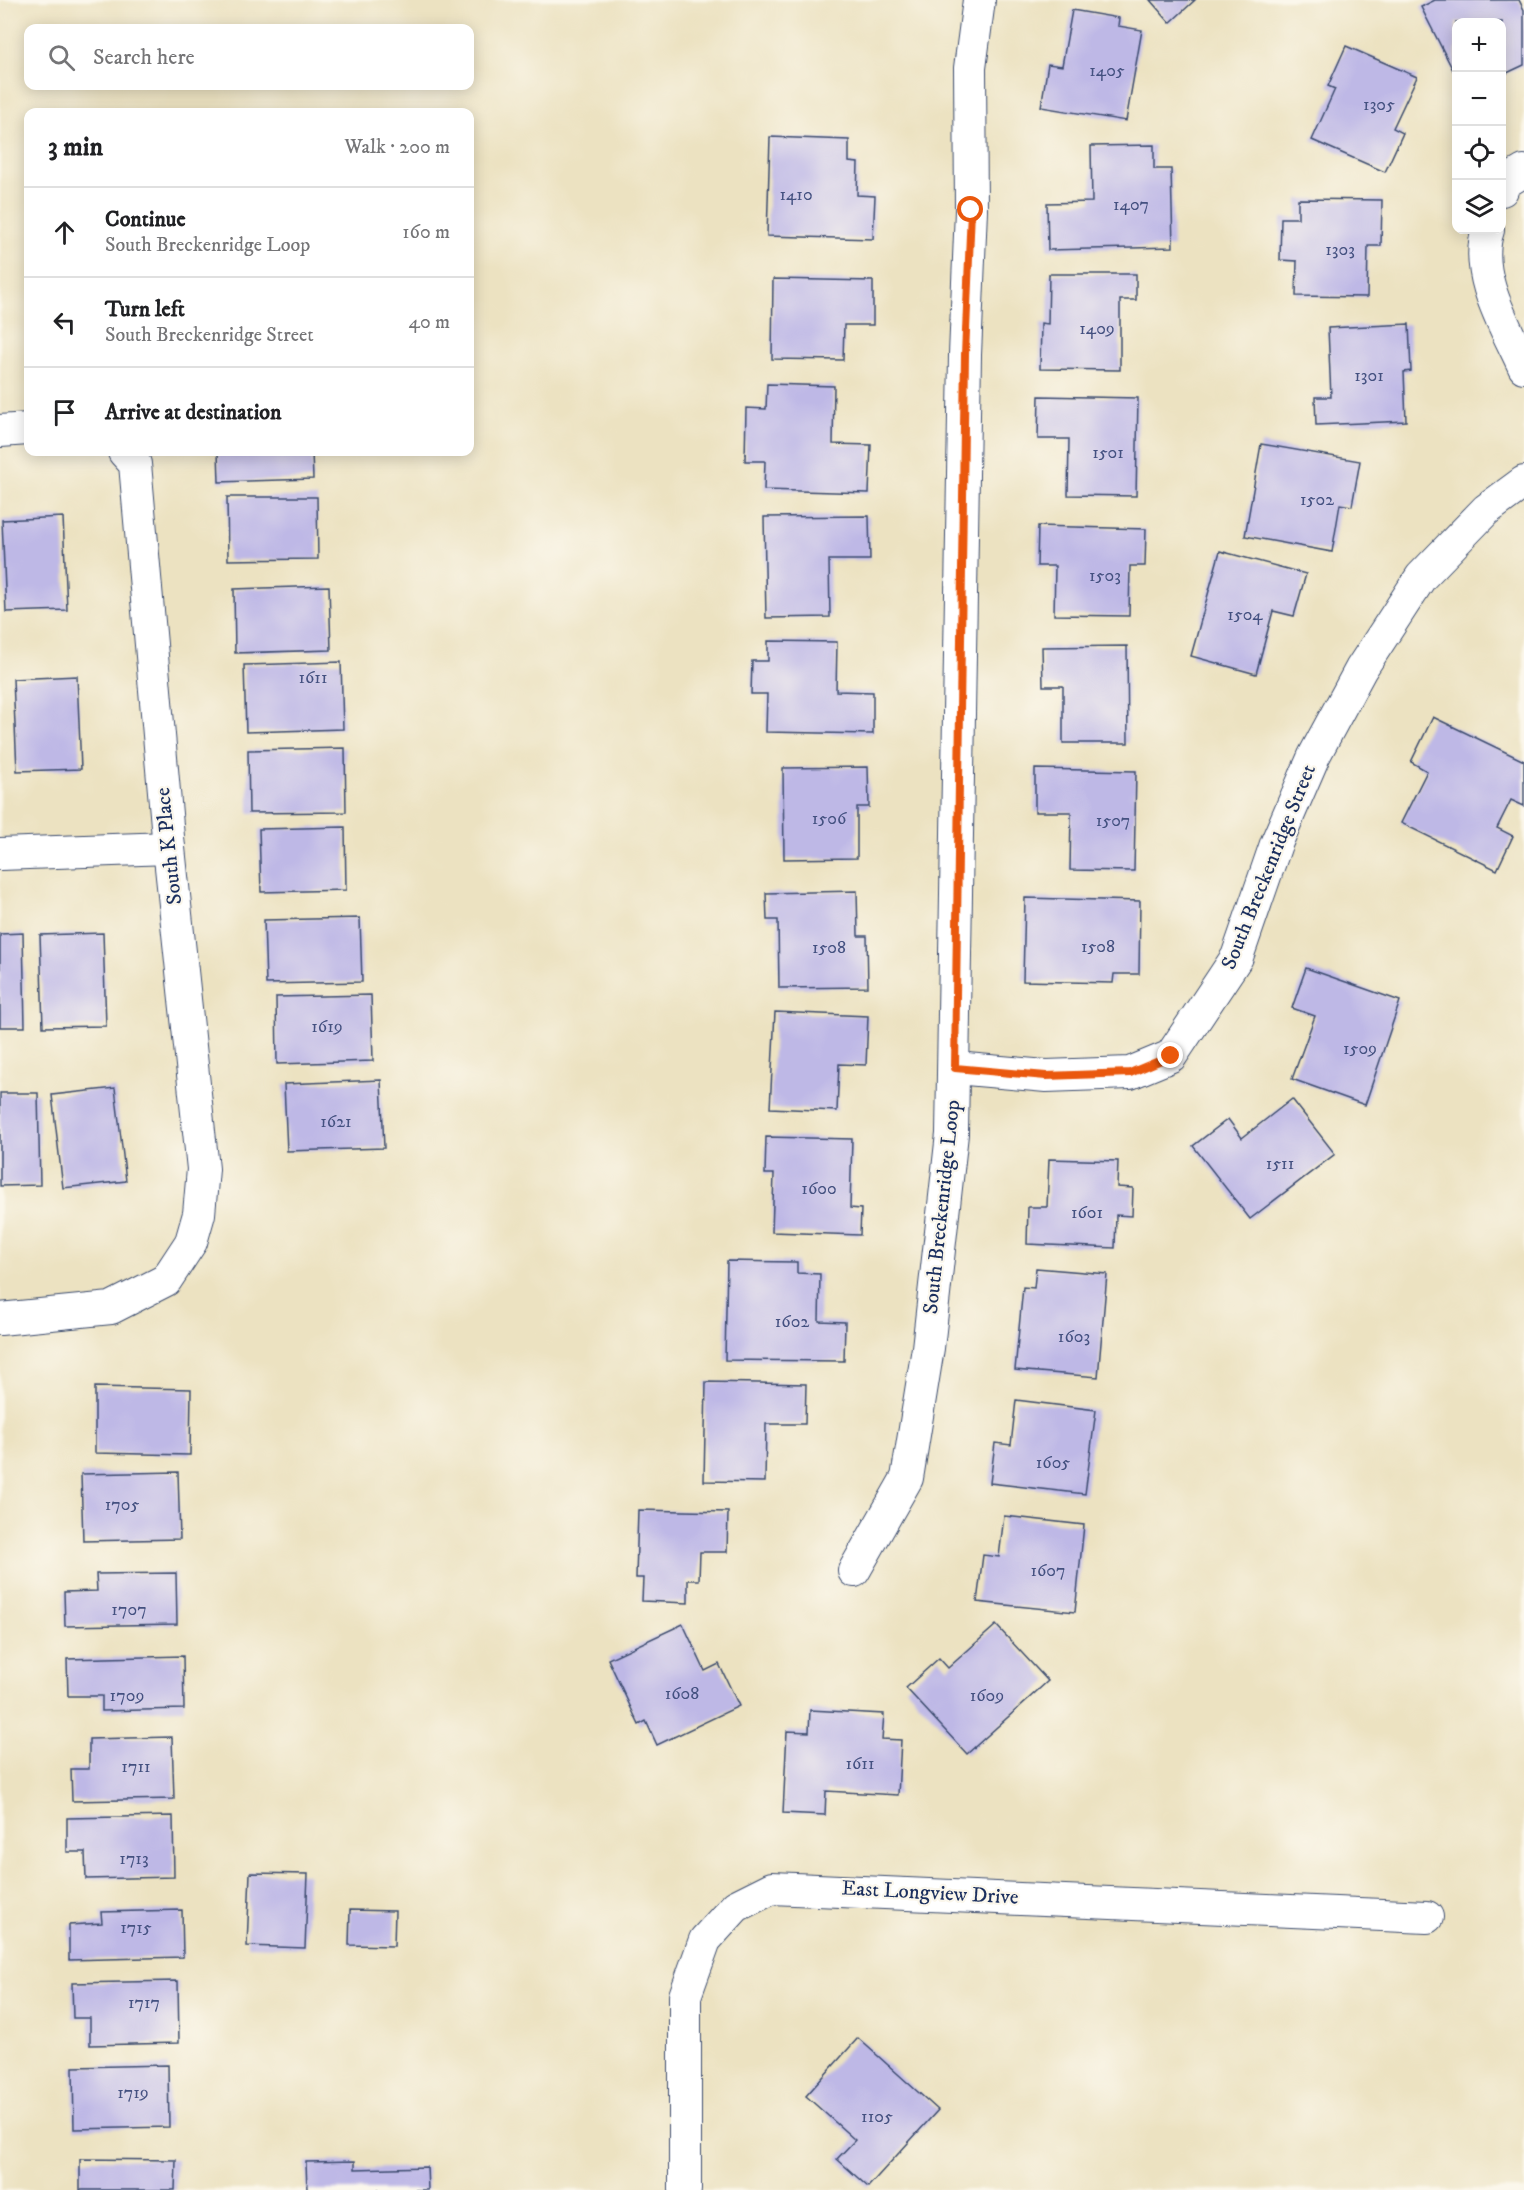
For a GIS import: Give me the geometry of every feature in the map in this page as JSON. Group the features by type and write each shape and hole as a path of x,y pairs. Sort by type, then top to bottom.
{"street":[{"name":"South Breckenridge Loop","path":"854,1570 907,1478 928,1348 952,1134 955,1068 965,366 971,210 970,68 979,0"},
{"path":"1506,182 1524,171"},
{"path":"1487,234 1484,242 1491,296 1524,367"},
{"path":"0,430 24,429"},
{"name":"South K Place","path":"0,1319 111,1308 166,1280 191,1242 199,1214 203,1169 168,848 135,464 128,456"},
{"name":"South Breckenridge Street","path":"955,1068 1046,1076 1130,1073 1171,1056 1237,957 1280,833 1314,756 1361,669 1421,577 1486,510 1524,482"},
{"path":"0,854 168,848"},
{"name":"East Longview Drive","path":"685,2190 685,1996 705,1940 736,1906 772,1888 1427,1917"}],"building":[{"path":"1150,0 1195,0 1170,23"},
{"path":"1435,0 1519,0 1524,10 1524,65 1507,73 1506,71 1506,18 1452,18 1452,68 1421,7"},
{"path":"1072,10 1119,18 1118,26 1142,30 1126,121 1041,107 1048,64 1062,66"},
{"path":"1346,46 1417,77 1393,128 1403,133 1385,172 1312,140 1335,89 1328,86"},
{"path":"770,137 849,140 849,162 858,163 857,195 875,196 873,239 767,236"},
{"path":"1154,145 1154,169 1171,169 1173,247 1048,250 1047,203 1092,202 1091,146"},
{"path":"1298,199 1382,200 1381,246 1368,246 1367,297 1296,296 1297,261 1280,260 1281,218 1298,218"},
{"path":"1049,274 1136,274 1136,300 1120,300 1120,370 1040,369 1041,323 1048,324"},
{"path":"773,279 873,281 873,325 844,325 843,360 772,359"},
{"path":"1409,324 1411,371 1404,372 1406,421 1316,425 1315,397 1331,397 1328,328"},
{"path":"767,384 834,386 833,444 871,445 869,493 764,490 765,461 745,461 746,408 766,409"},
{"path":"1039,396 1138,398 1136,496 1068,495 1069,439 1038,439"},
{"path":"1261,444 1360,461 1352,506 1340,504 1332,552 1245,536"},
{"path":"218,456 312,456 313,479 219,482"},
{"path":"227,497 317,497 318,559 228,560"},
{"path":"869,516 870,560 829,560 830,617 766,618 764,517"},
{"path":"63,517 67,610 6,612 2,520"},
{"path":"1038,526 1146,529 1145,566 1130,566 1129,616 1054,615 1055,566 1037,566"},
{"path":"1220,551 1306,574 1294,616 1273,611 1256,674 1191,656"},
{"path":"329,586 331,650 235,653 234,589"},
{"path":"768,641 837,642 836,691 873,692 873,734 766,732 767,694 751,694 752,661 768,661"},
{"path":"1127,646 1128,743 1063,743 1063,686 1043,686 1042,647"},
{"path":"341,662 343,729 246,732 244,665"},
{"path":"77,676 81,769 17,771 13,679"},
{"path":"1433,717 1524,761 1524,806 1511,800 1497,828 1513,836 1497,870 1401,823 1427,771 1411,762"},
{"path":"345,748 346,812 249,813 248,750"},
{"path":"868,767 869,807 857,807 857,858 784,859 783,768"},
{"path":"1035,769 1136,771 1134,871 1070,870 1071,812 1035,812"},
{"path":"345,827 346,890 261,892 259,829"},
{"path":"857,891 858,936 867,936 868,987 779,988 778,920 767,920 766,893"},
{"path":"1025,898 1140,901 1139,974 1114,974 1113,983 1023,981"},
{"path":"360,918 362,982 266,984 264,920"},
{"path":"23,933 25,1027 0,1027 0,934"},
{"path":"103,933 106,1026 43,1027 40,935"},
{"path":"1306,968 1400,1001 1365,1105 1292,1079 1315,1016 1292,1008"},
{"path":"371,995 373,1061 277,1064 276,997"},
{"path":"775,1012 868,1016 866,1065 839,1064 837,1111 770,1108"},
{"path":"381,1080 384,1148 287,1151 284,1084"},
{"path":"115,1088 126,1181 63,1188 52,1095"},
{"path":"0,1093 38,1093 40,1185 0,1186"},
{"path":"1292,1099 1335,1154 1250,1219 1193,1146 1228,1119 1242,1138"},
{"path":"766,1137 852,1139 850,1208 861,1209 860,1235 772,1232 774,1174 765,1174"},
{"path":"1049,1159 1118,1161 1117,1187 1133,1188 1132,1216 1116,1215 1115,1248 1027,1244 1028,1207 1047,1207"},
{"path":"727,1261 797,1262 797,1273 820,1274 819,1321 845,1322 844,1361 725,1360"},
{"path":"1036,1268 1107,1274 1098,1377 1015,1370 1023,1287 1034,1288"},
{"path":"706,1382 806,1384 805,1424 766,1424 765,1482 704,1481"},
{"path":"95,1387 191,1389 190,1455 95,1453"},
{"path":"1016,1400 1096,1410 1085,1494 990,1483 995,1443 1011,1445"},
{"path":"178,1472 180,1539 83,1541 81,1474"},
{"path":"638,1510 728,1512 727,1552 700,1552 699,1580 688,1580 688,1603 642,1601 643,1578 636,1578"},
{"path":"1004,1516 1084,1525 1075,1612 977,1602 983,1555 999,1557"},
{"path":"176,1573 177,1624 65,1626 64,1592 97,1591 96,1574"},
{"path":"683,1624 705,1671 719,1664 739,1706 657,1745 646,1721 639,1725 608,1659"},
{"path":"996,1625 1048,1681 967,1754 906,1688 939,1658 948,1668"},
{"path":"183,1656 184,1709 102,1711 102,1696 68,1696 67,1659"},
{"path":"810,1710 884,1714 882,1739 901,1740 898,1795 826,1791 825,1815 783,1813 787,1731 809,1732"},
{"path":"172,1737 174,1799 72,1801 71,1769 89,1769 89,1739"},
{"path":"173,1816 174,1877 86,1879 85,1852 67,1852 67,1818"},
{"path":"250,1873 308,1874 305,1948 247,1946"},
{"path":"182,1910 183,1957 69,1960 69,1925 102,1923 101,1912"},
{"path":"350,1910 395,1911 394,1946 349,1945"},
{"path":"178,1981 179,2043 90,2045 90,2018 73,2018 72,1983"},
{"path":"858,2038 938,2110 868,2187 837,2159 855,2140 806,2096"},
{"path":"168,2065 169,2127 74,2129 73,2067"},
{"path":"80,2159 176,2160 175,2190 80,2190"},
{"path":"355,2161 355,2169 427,2167 428,2190 307,2190 306,2162"}],"route":[{"path":"971,210 965,355 955,1068 1046,1076 1130,1073 1171,1056"}]}
